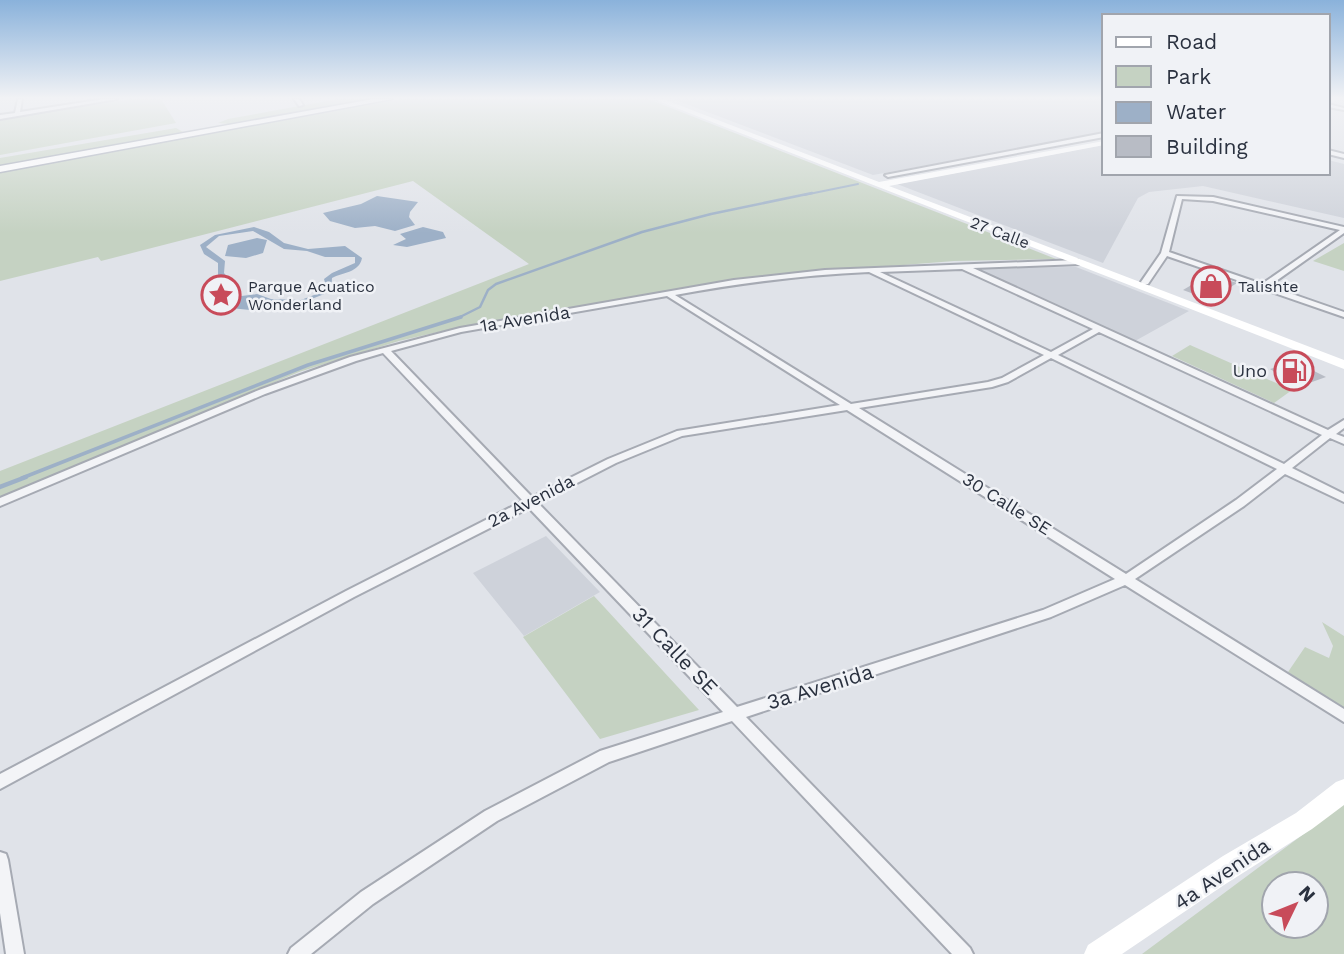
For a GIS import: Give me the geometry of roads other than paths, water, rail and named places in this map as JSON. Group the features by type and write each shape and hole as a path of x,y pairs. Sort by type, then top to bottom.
{"main road":[{"path":"51,149 83,144"},
{"path":"0,169 142,144"},
{"name":"27 Calle","path":"778,144 878,180 1077,262 1344,365"},
{"name":"27 Calle","path":"783,144 1344,357"},
{"path":"878,180 1101,144"},
{"name":"4a Avenida","path":"1097,954 1139,930 1230,866 1324,809 1344,790"}],"street":[{"path":"878,180 1061,144"},
{"path":"1144,282 1165,253 1177,199 1184,197 1213,199 1344,230"},
{"path":"1263,287 1344,230"},
{"path":"1165,253 1344,315"},
{"name":"1a Avenida","path":"0,502 231,403 385,350 470,328 734,282 868,269 1077,262"},
{"path":"961,266 1344,441"},
{"path":"868,269 1344,498"},
{"name":"30 Calle SE","path":"668,294 1344,716"},
{"name":"2a Avenida","path":"0,782 530,500 612,461 680,433 989,385 1005,380 1099,329"},
{"name":"31 Calle SE","path":"385,350 964,954"},
{"name":"3a Avenida","path":"297,954 367,898 491,816 605,756 1047,614 1127,579 1240,503 1344,423"},
{"path":"0,860 15,954"}],"water":[{"path":"377,196 418,202 409,217 415,225 395,231 375,226 355,228 330,221 323,213 361,204"},
{"path":"254,227 269,232 284,243 308,249 345,246 362,258 358,267 332,278 331,291 320,296 270,309 245,310 233,308 225,302 220,292 226,283 218,275 218,263 204,254 200,245 215,235","holes":["253,231 284,249 307,251 325,257 355,257 355,263 324,279 327,290 301,300 271,299 257,294 233,297 230,294 234,285 224,273 225,261 206,247 219,236"]},
{"path":"423,227 443,232 446,238 407,247 393,245 406,239 400,234"},
{"path":"257,238 267,240 263,253 246,258 225,256 228,245"}],"waterway":[{"path":"804,195 858,184"},
{"path":"458,318 480,307 488,290 496,284 642,232 711,214 812,193"},
{"path":"22,478 308,365 458,318"},
{"path":"0,487 26,477"}],"place":[{"name":"Talishte","path":"1211,286"},
{"name":"Parque Acuatico Wonderland","path":"221,295"},
{"name":"Uno","path":"1294,371"}]}
